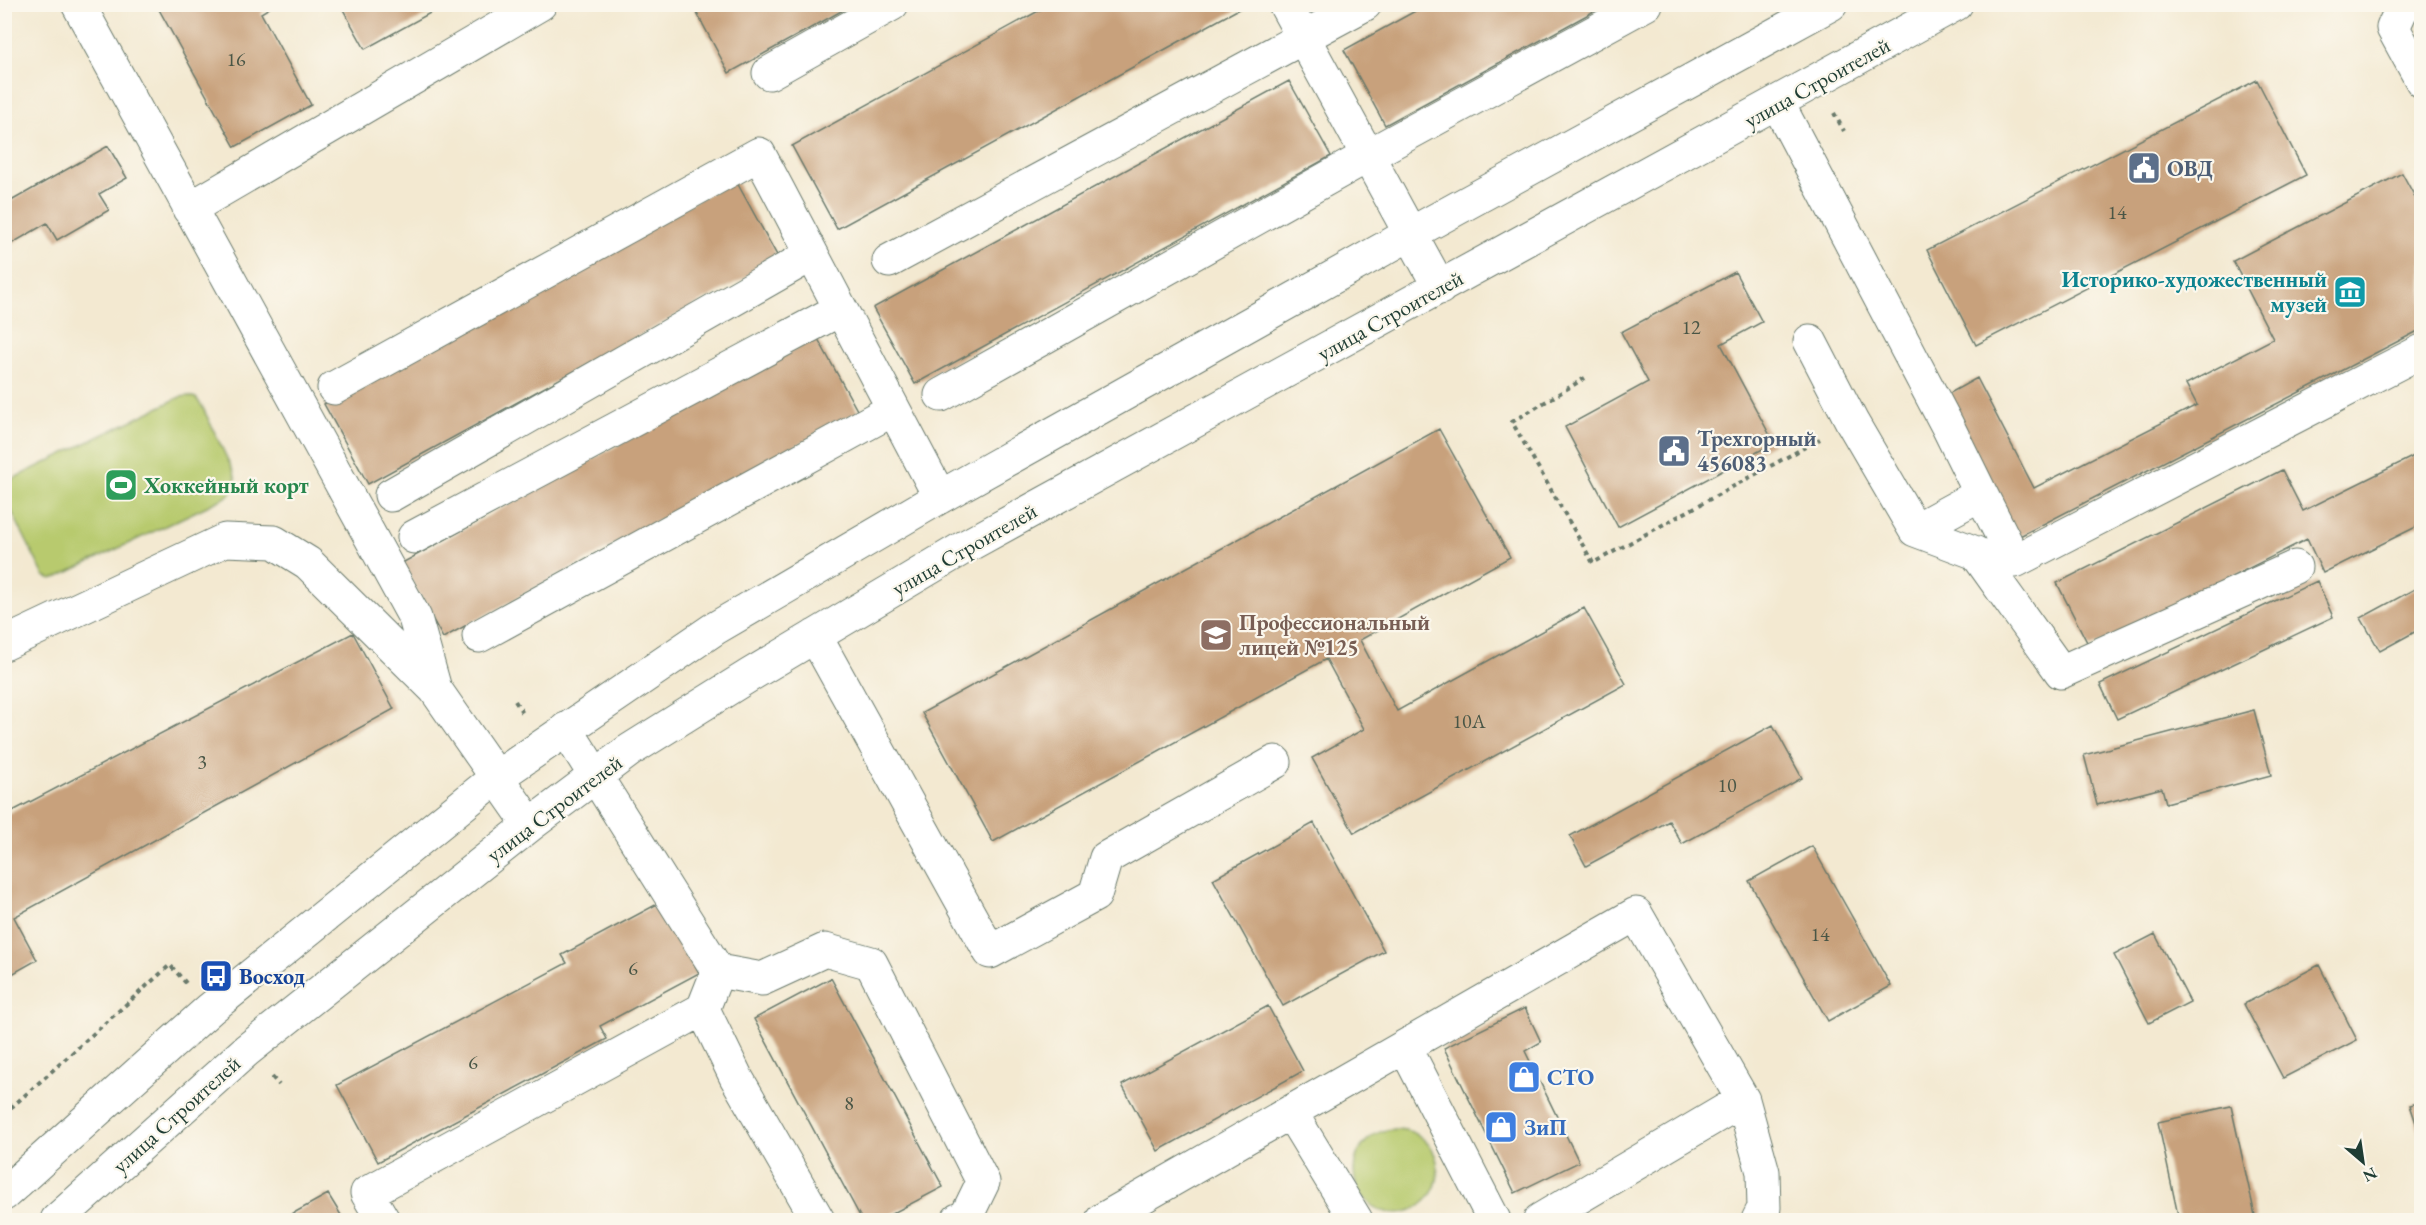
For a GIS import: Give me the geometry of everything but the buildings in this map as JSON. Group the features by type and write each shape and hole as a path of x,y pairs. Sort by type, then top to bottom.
{"street":[{"path":"78,4 415,618 435,689"},
{"path":"189,209 540,4"},
{"path":"769,73 892,4"},
{"path":"1285,4 1440,288"},
{"path":"889,261 1304,39 1365,4"},
{"path":"941,395 1369,155 1646,4"},
{"path":"4,1194 210,1009 497,777 714,629 940,497 1831,4"},
{"name":"улица Строителей","path":"57,1221 247,1050 530,825 630,750 963,548 1778,104 1956,4"},
{"path":"2409,4 2402,8 2393,28 2421,81"},
{"path":"1778,104 1947,425 2015,561 2421,351"},
{"path":"334,388 759,154 839,310 940,497"},
{"path":"391,495 811,255"},
{"path":"414,537 839,310"},
{"path":"1810,341 1852,422 1915,530 1976,553 2061,672 2295,567"},
{"path":"479,636 892,410"},
{"path":"1915,530 1981,494"},
{"path":"4,644 225,540 274,542 308,563 435,689 530,825"},
{"path":"815,636 990,952 1095,895 1106,858 1275,762"},
{"path":"566,729 718,971 762,979 825,950 871,963 983,1182 966,1217 958,1221"},
{"path":"1102,1221 1636,914 1743,1100 1763,1172 1764,1208 1758,1221"},
{"path":"382,1221 367,1193 703,1009 718,971"},
{"path":"703,1009 736,1077 818,1221"},
{"path":"1405,1047 1494,1221"},
{"path":"1540,1221 1743,1100"},
{"path":"1290,1113 1356,1221"}],"path":[{"path":"1585,378 1512,422 1593,563 1852,422"},
{"path":"4,1114 170,965"}],"green space":[{"name":"Хоккейный корт","path":"180,397 196,398 202,406 234,473 236,483 232,491 226,497 58,577 51,579 44,576 7,502 4,493 6,482"},
{"path":"1396,1129 1419,1136 1431,1148 1438,1171 1431,1194 1419,1206 1396,1213 1373,1206 1361,1194 1354,1171 1361,1148 1373,1136"}],"place":[{"name":"ОВД","path":"2144,168"},
{"name":"Историко-художественный музей","path":"2350,292"},
{"name":"Трехгорный 456083","path":"1674,451"},
{"name":"Хоккейный корт","path":"121,485"},
{"name":"Профессиональный лицей №125","path":"1216,635"},
{"name":"Восход","path":"216,976"},
{"name":"СТО","path":"1524,1077"},
{"name":"ЗиП","path":"1501,1127"}]}
